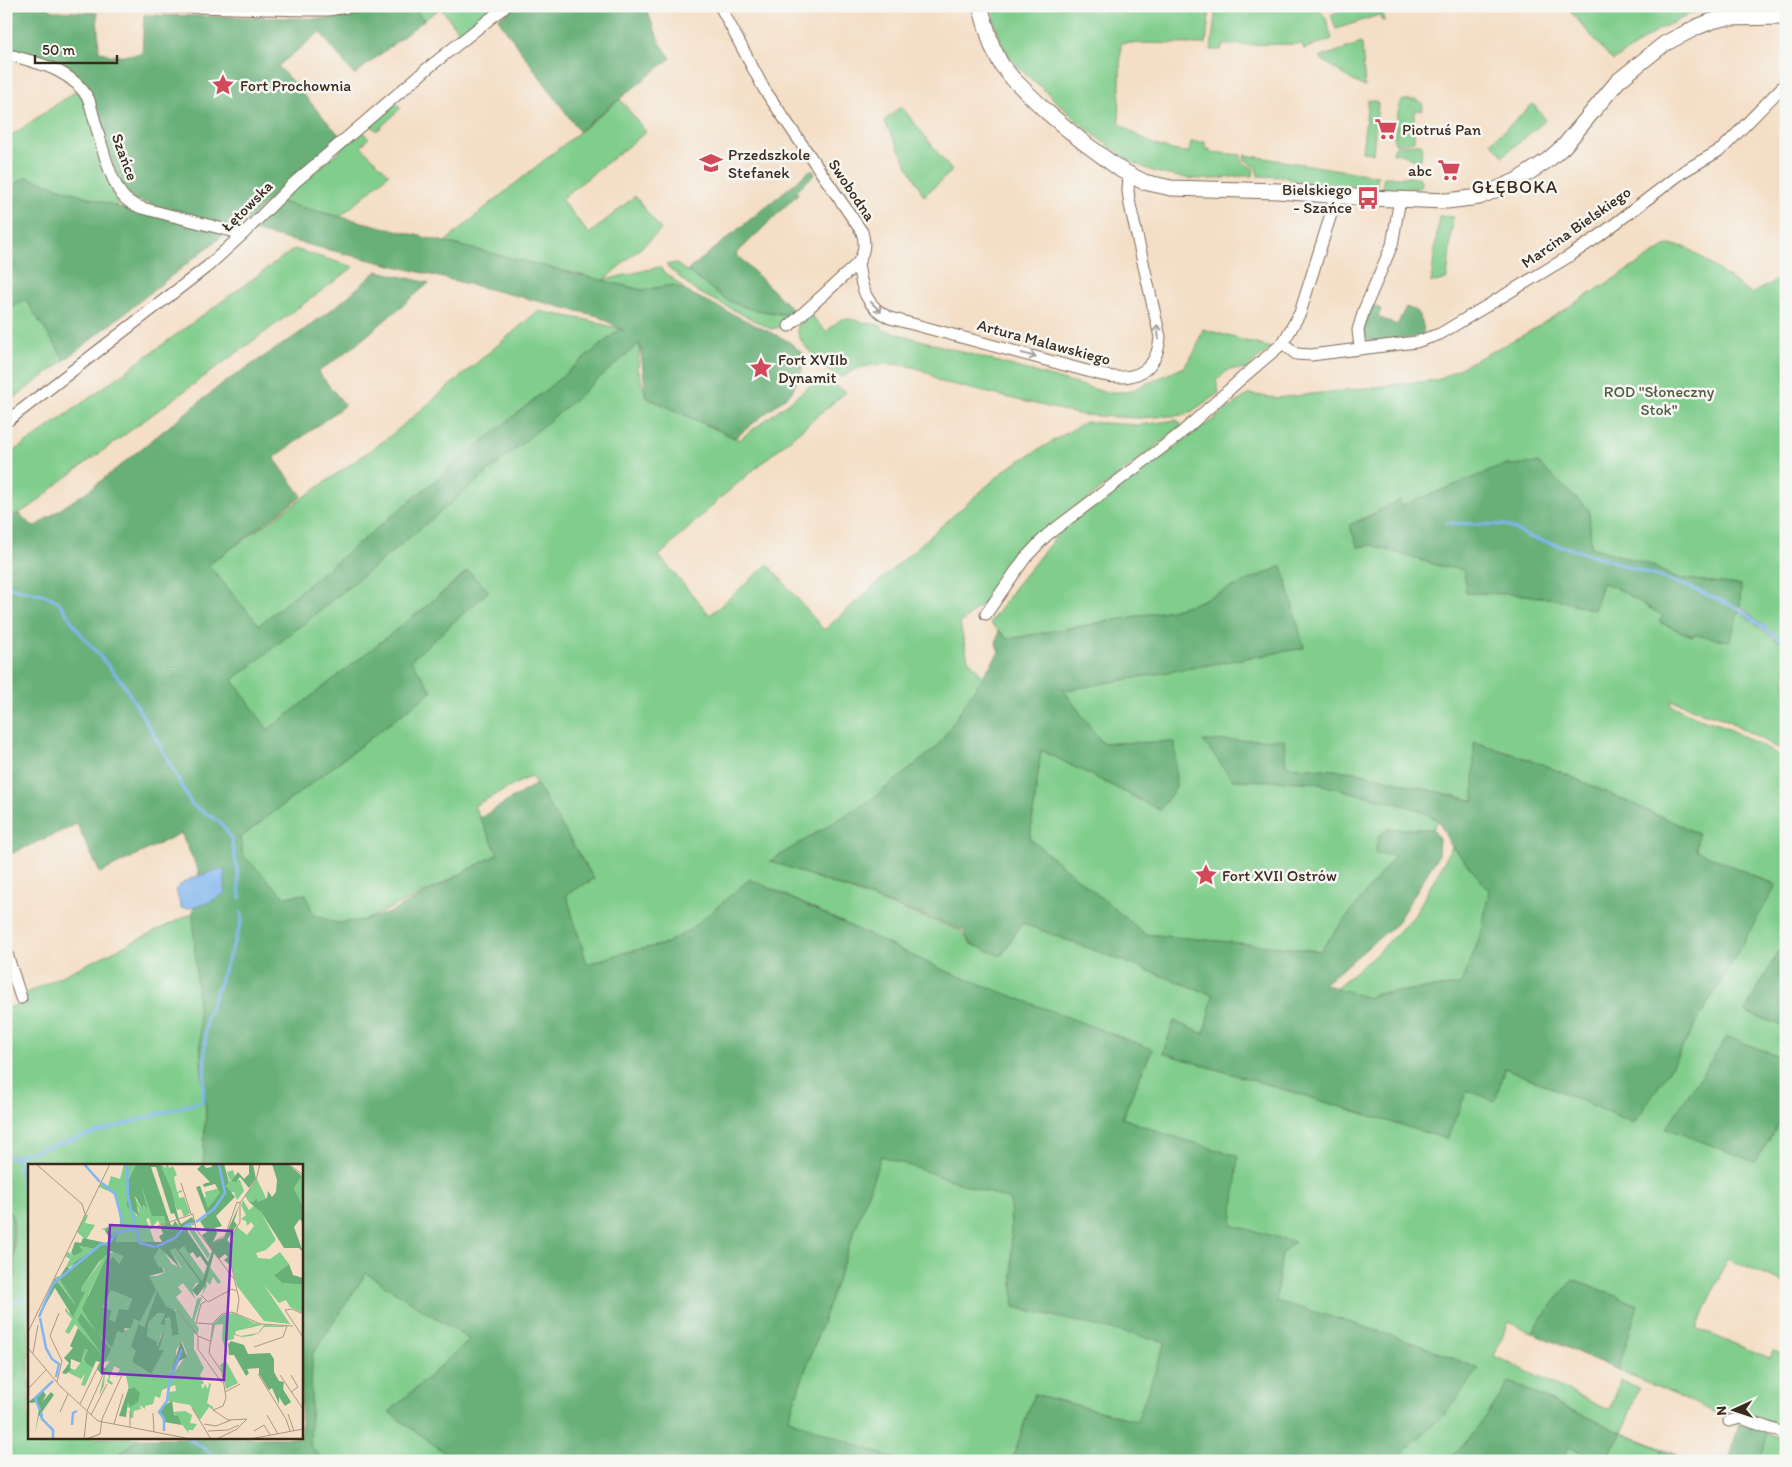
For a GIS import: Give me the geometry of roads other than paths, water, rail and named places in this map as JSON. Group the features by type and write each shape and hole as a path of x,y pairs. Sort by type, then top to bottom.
{"street":[{"path":"159,6 307,10 328,10 353,6"},
{"name":"Łętowska","path":"6,422 208,266 294,183 428,68 506,6"},
{"name":"Swobodna","path":"720,6 764,90 862,232 864,247 858,264"},
{"path":"980,6 992,46 1001,64 1013,79 1047,112 1076,136 1129,175 1144,182 1172,188 1278,191 1458,201 1479,197 1516,181 1548,160 1564,146 1618,81 1664,44 1712,21 1726,18 1786,17"},
{"name":"Szańce","path":"6,54 50,67 69,77 84,90 115,183 131,204 243,234"},
{"name":"Marcina Bielskiego","path":"1282,343 1296,354 1311,356 1416,342 1440,334 1535,278 1599,236 1684,171 1722,149 1786,84"},
{"name":"Artura Malawskiego","path":"858,264 860,280 866,296 878,310 890,318 1080,369 1116,378 1125,378 1141,372 1153,362 1157,353 1160,336 1130,205 1128,191 1129,175"},
{"path":"986,614 1025,558 1047,535 1180,434 1282,343 1300,313 1337,195"},
{"path":"1360,348 1358,330 1364,310 1392,245 1400,199"},
{"path":"789,326 858,264"},
{"path":"6,951 21,998"},
{"path":"1729,1421 1741,1418 1786,1434"}],"water":[{"path":"224,869 225,873 225,893 203,904 191,908 181,908 176,890 184,882 196,876"}],"waterway":[{"path":"1447,523 1506,525 1529,537 1596,556 1692,588 1738,608 1786,642"},
{"path":"6,585 42,594 58,601 80,633 123,683 157,740 192,805 220,822 231,838 238,873 240,898"},
{"path":"17,1156 203,1101 206,1020 242,921 241,912"},
{"path":"6,1158 17,1156 28,1210"},
{"path":"6,1303 28,1298"},
{"path":"191,1440 220,1461"}],"place":[{"name":"Fort Prochownia","path":"223,85"},
{"name":"Piotruś Pan","path":"1386,129"},
{"name":"Przedszkole Stefanek","path":"711,163"},
{"name":"abc","path":"1449,170"},
{"name":"Bielskiego - Szańce","path":"1368,198"},
{"name":"Fort XVIIb Dynamit","path":"761,368"},
{"name":"Fort XVII Ostrów","path":"1206,875"}],"district":[{"name":"GŁĘBOKA","path":"1515,187"}],"park label":[{"name":"ROD \"Słoneczny Stok\"","path":"1659,400"}]}
